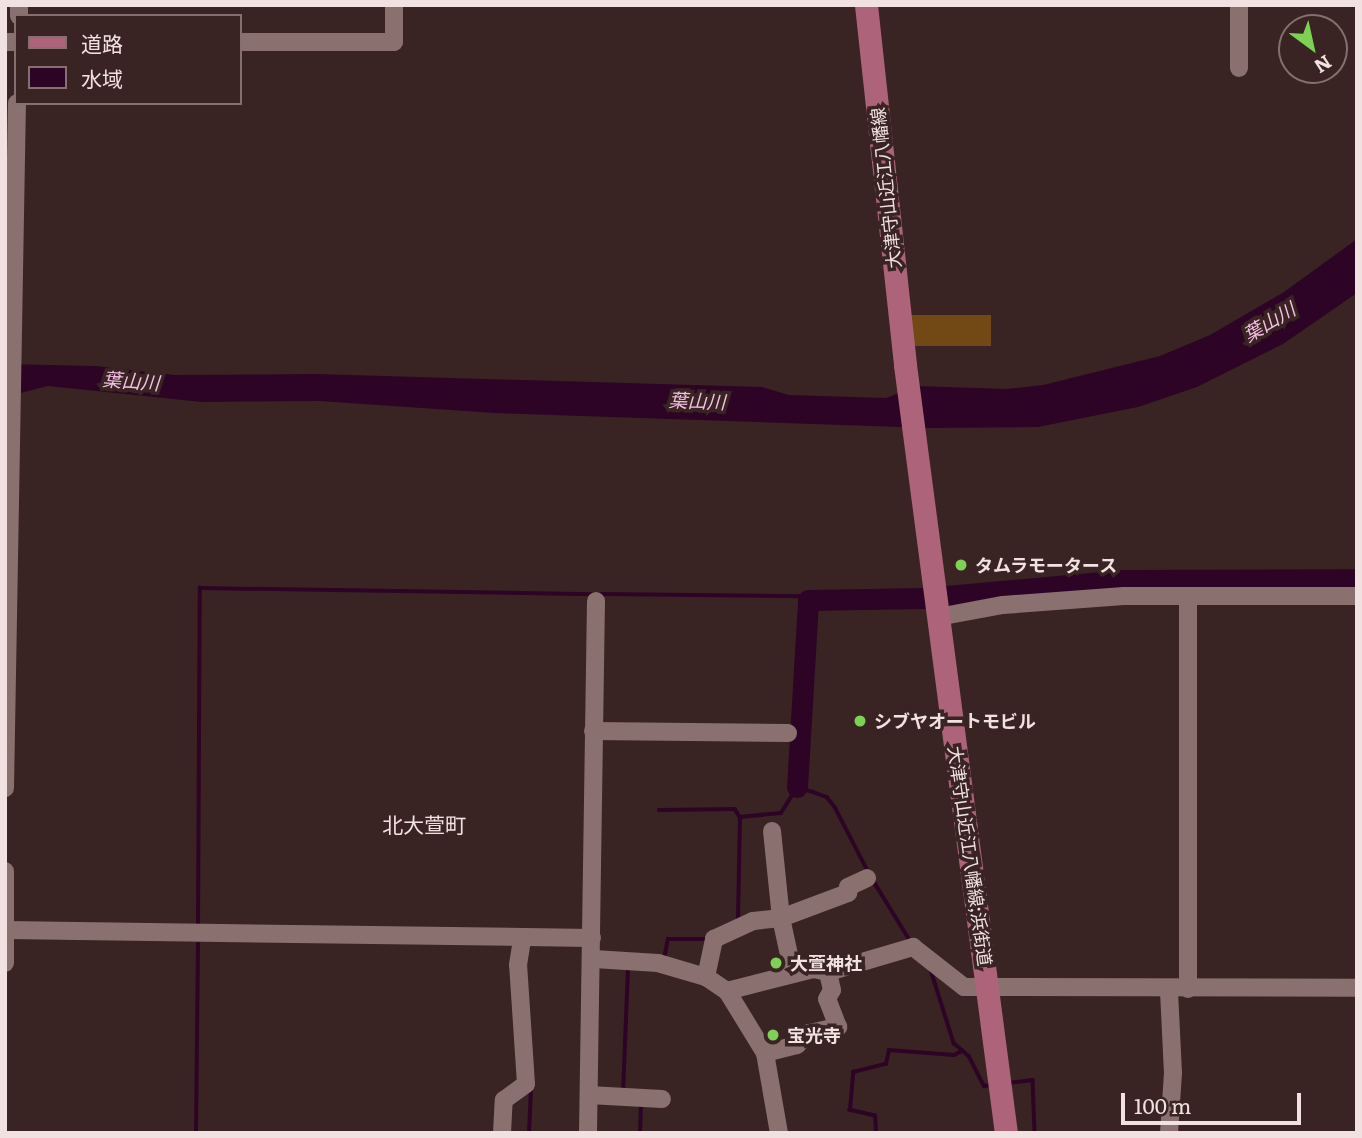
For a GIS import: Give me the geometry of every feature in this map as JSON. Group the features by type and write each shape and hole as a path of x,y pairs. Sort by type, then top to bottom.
{"main road":[{"name":"大津守山近江八幡線","path":"866,5 906,371"},
{"name":"大津守山近江八幡線;浜街道","path":"906,371 1006,1133"}],"street":[{"path":"242,42 394,42 394,5"},
{"path":"1239,5 1239,68"},
{"path":"5,788 17,105"},
{"path":"936,604 1003,605 1188,597 1357,596"},
{"path":"1188,597 1188,989"},
{"path":"588,1133 594,959 588,938 596,601"},
{"path":"593,731 788,733"},
{"path":"772,831 781,918 793,973"},
{"path":"5,871 5,963"},
{"path":"706,977 714,939 753,921 781,918 848,893 848,887 867,878"},
{"path":"6,930 588,938"},
{"path":"502,1133 504,1100 526,1084 518,965 522,939"},
{"path":"727,991 813,969 828,972 913,947 964,987 1169,990 1357,988"},
{"path":"594,959 658,962 706,977 727,991 765,1053 779,1133"},
{"path":"765,1053 797,1045 809,1033 838,1027 827,999 832,990 828,972"},
{"path":"1168,1133 1174,1073 1169,990"},
{"path":"589,1095 662,1099"}],"shaded area":[{"path":"911,315 991,315 991,346 911,346"}],"water":[{"name":"葉山川","path":"1357,239 1357,293 1283,344 1197,387 1138,407 1038,427 929,428 494,413 319,401 202,402 48,386 5,397 5,364 95,366 175,375 317,374 762,387 789,395 886,398 917,386 1006,389 1043,385 1160,356 1210,335 1284,292"}],"waterway":[{"path":"797,787 808,600 924,598 1120,580 1357,579"},
{"path":"198,926 200,588 592,594"},
{"path":"600,594 804,596 808,600"},
{"path":"659,810 735,809 740,817 781,813 797,787 827,797 835,807 869,873"},
{"path":"738,920 740,817"},
{"path":"873,880 911,942"},
{"path":"664,959 668,939 708,939"},
{"path":"196,1133 198,944"},
{"path":"623,1093 628,968"},
{"path":"931,970 954,1043 969,1056 984,1086 990,1085"},
{"path":"876,1133 875,1116 850,1110 853,1072 886,1064 889,1050 954,1055 962,1051"},
{"path":"1008,1083 1033,1080 1035,1133"},
{"path":"529,1133 531,1089"},
{"path":"640,1133 641,1103"}],"place":[{"name":"タムラモータース","path":"961,565"},
{"name":"シブヤオートモビル","path":"860,721"},
{"name":"大萱神社","path":"776,963"},
{"name":"宝光寺","path":"773,1035"}],"district":[{"name":"北大萱町","path":"424,824"}]}
